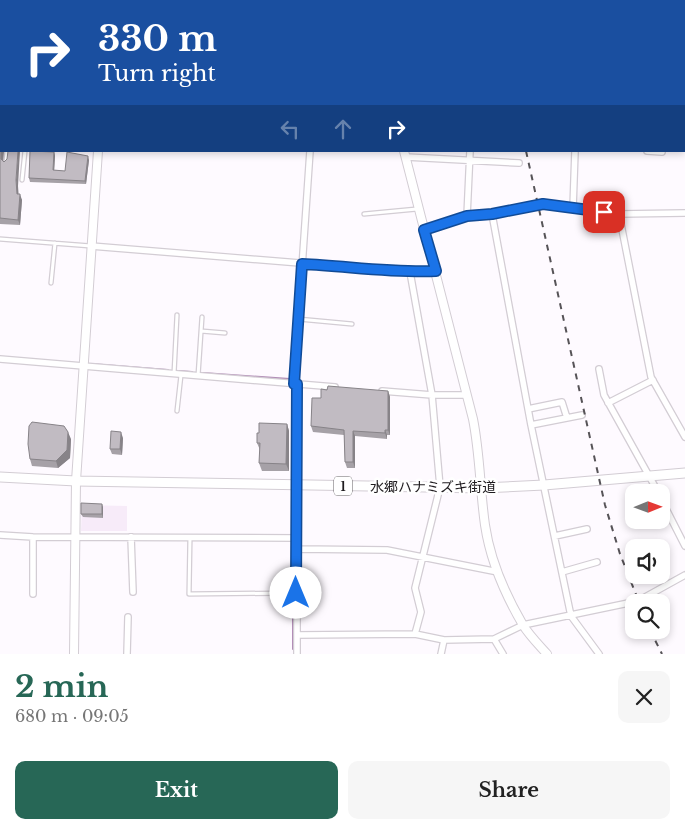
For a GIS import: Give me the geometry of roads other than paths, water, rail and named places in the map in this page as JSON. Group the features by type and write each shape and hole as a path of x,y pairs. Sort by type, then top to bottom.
{"main road":[{"name":"水郷ハナミズキ街道","path":"0,477 76,481 482,488 544,485 685,473"}],"street":[{"path":"74,654 76,481 82,366 98,152"},
{"path":"297,654 295,384 310,152"},
{"path":"467,216 470,152"},
{"path":"573,208 575,152"},
{"path":"520,163 405,154 467,395 478,449 485,526 498,572 523,625 547,654"},
{"path":"424,230 467,216 492,214 543,204 619,214 685,213"},
{"path":"492,214 530,426 571,616 599,654"},
{"path":"619,214 653,380 685,437"},
{"path":"91,246 410,272 436,271"},
{"path":"410,272 432,395 440,487 424,558 415,588 421,612 416,634"},
{"path":"0,359 345,388"},
{"path":"599,369 604,395 654,484"},
{"path":"608,403 653,380"},
{"path":"374,391 432,395 467,395"},
{"path":"528,409 562,402 567,418"},
{"path":"530,426 582,415"},
{"path":"670,517 685,546"},
{"path":"555,536 587,529"},
{"path":"0,535 75,538 190,536 296,538"},
{"path":"33,537 33,594"},
{"path":"131,537 132,592"},
{"path":"296,549 387,550 498,572"},
{"path":"562,572 597,562"},
{"path":"297,635 416,634 444,640 494,639 523,625 638,601 685,575"},
{"path":"127,654 128,617"},
{"path":"494,639 503,654"},
{"path":"441,654 444,640"}],"lane":[{"path":"6,164 7,152"},
{"path":"22,180 25,152"},
{"path":"364,214 418,209"},
{"path":"0,239 91,246"},
{"path":"51,283 55,243"},
{"path":"174,374 177,315"},
{"path":"198,376 202,317"},
{"path":"298,319 352,324"},
{"path":"201,331 225,333"},
{"path":"177,411 181,375"},
{"path":"190,536 189,594 296,593"}],"waterway":[{"path":"91,364 168,370"},
{"path":"179,371 192,372"},
{"path":"203,373 290,379"},
{"path":"292,389 292,473"},
{"path":"292,499 292,532"},
{"path":"292,541 293,587"},
{"path":"293,596 293,649"}],"railway":[{"path":"526,152 605,505 620,554 636,594"},
{"path":"654,639 662,654"}]}
